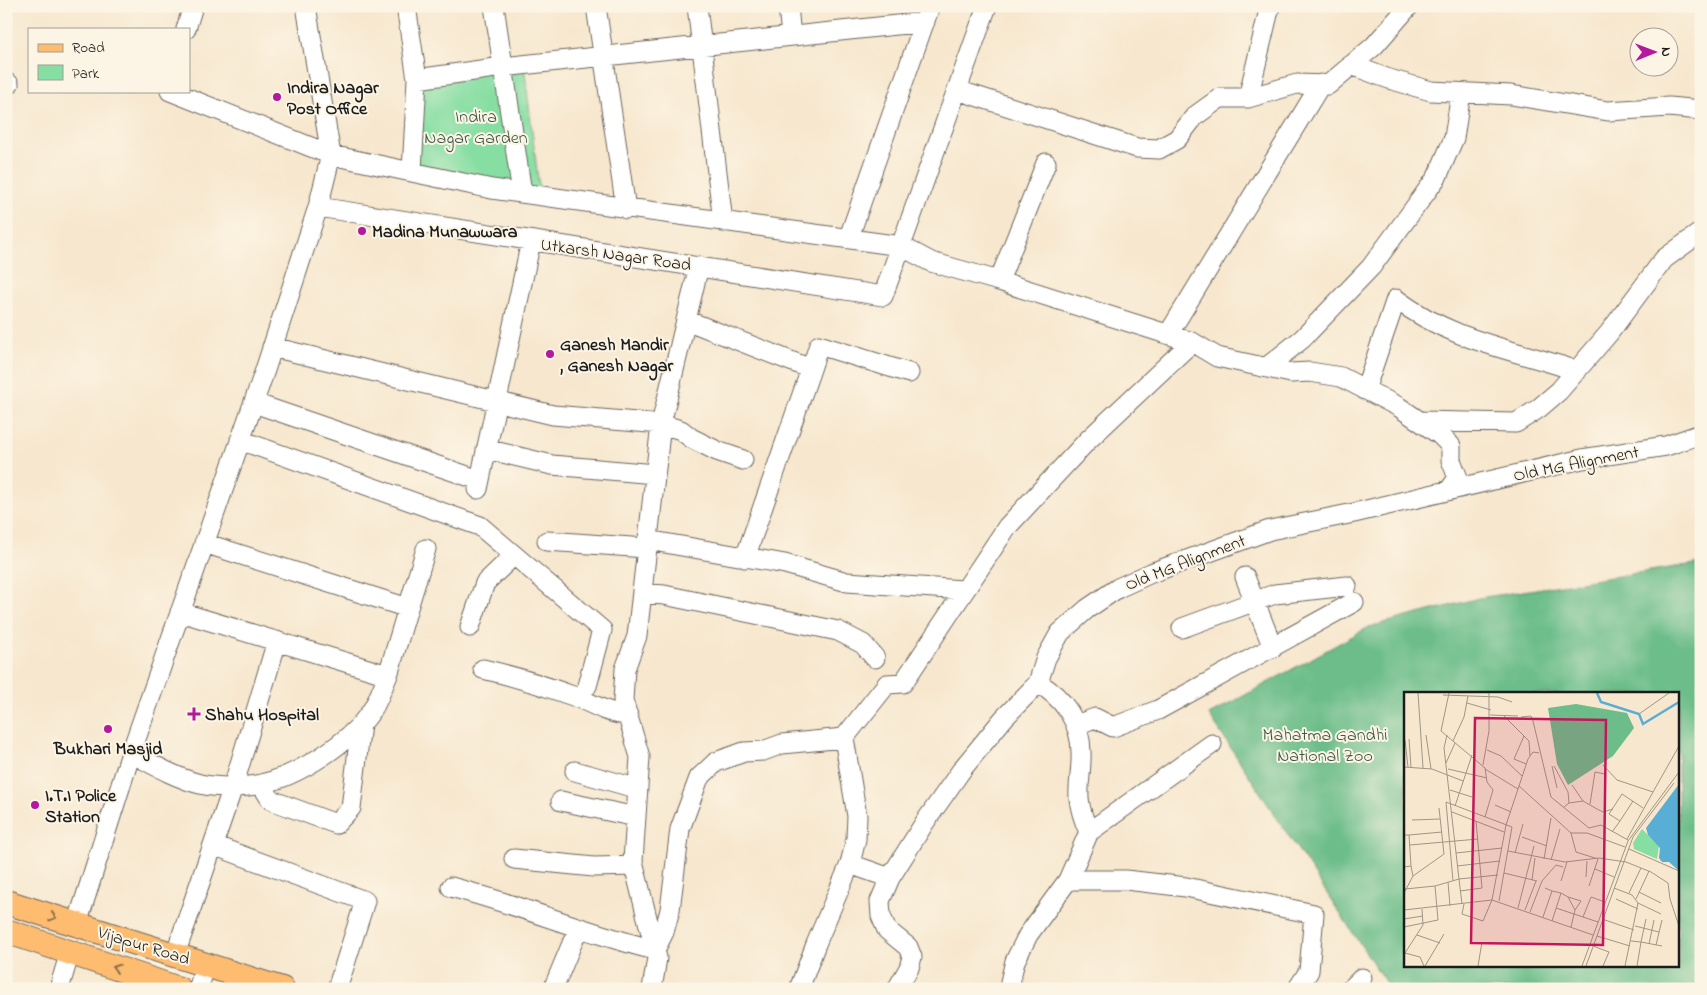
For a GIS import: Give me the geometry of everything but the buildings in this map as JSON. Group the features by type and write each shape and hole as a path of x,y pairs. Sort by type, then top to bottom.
{"main road":[{"name":"Vijapur Road","path":"6,902 282,989"},
{"name":"Vijapur Road","path":"6,931 179,989"}],"street":[{"path":"186,28 193,6"},
{"path":"77,924 131,753 254,403 318,207 331,155 306,6"},
{"path":"406,6 417,78 412,171"},
{"path":"494,6 522,193"},
{"path":"596,6 626,209"},
{"path":"697,6 723,222"},
{"path":"788,6 791,36"},
{"path":"901,246 987,6"},
{"path":"1248,98 1270,6"},
{"path":"957,90 1137,148 1159,149 1177,139 1195,116 1220,98 1248,98 1297,84 1328,84 1374,46 1408,6"},
{"path":"417,78 791,36 928,14 849,237"},
{"path":"1351,65 1389,80 1431,91 1511,95 1608,111 1669,107 1701,110"},
{"path":"1169,334 1321,84"},
{"path":"173,92 331,155 492,189 626,209 849,237 901,246 931,262 1000,281 1192,342 1217,357 1291,373 1310,372 1341,377 1420,421 1451,446 1451,460 1458,478 1450,489"},
{"path":"1267,367 1302,339 1371,267 1422,199 1436,177 1454,138 1461,93"},
{"path":"1000,281 1046,163"},
{"name":"Utkarsh Nagar Road","path":"318,207 883,296 901,246"},
{"path":"1420,421 1516,423 1538,410 1577,370 1609,333 1664,259 1701,232"},
{"path":"254,403 479,485 531,241"},
{"path":"652,989 657,958 634,866 633,846 640,757 623,700 625,669 637,636 661,424 699,266"},
{"path":"1365,390 1396,299 1415,314 1469,339 1577,370"},
{"path":"686,320 811,369"},
{"path":"655,950 664,932 670,910 680,829 699,778 716,762 744,752 763,751 782,744 844,738 887,684 903,683 963,590 1007,528 1088,440 1192,342"},
{"path":"745,558 818,345 909,373"},
{"path":"272,347 553,415 661,424 682,430 691,438 717,451 743,460"},
{"name":"Old MG Alignment","path":"897,989 909,968 912,956 908,947 887,930 880,916 880,900 890,878 925,822 963,768 1004,718 1038,683 1046,658 1060,633 1087,609 1118,588 1151,573 1270,530 1354,513 1582,459 1666,446 1701,434"},
{"path":"240,440 480,526 602,630 587,686"},
{"path":"486,449 552,465 655,474"},
{"path":"547,541 647,544 785,564 847,582 963,590"},
{"path":"204,543 408,608"},
{"path":"131,753 160,768 200,784 233,787 260,784 290,774 326,754 361,724 373,708 388,675 426,549"},
{"path":"470,626 485,583 514,555"},
{"path":"1245,577 1273,648"},
{"path":"642,593 664,595 838,631 863,644 875,658"},
{"path":"1076,725 1095,718 1113,727 1149,713 1273,648 1351,594 1275,594 1182,628"},
{"path":"180,612 388,675"},
{"path":"175,955 233,787 277,641"},
{"path":"482,669 512,676 575,696 615,715 628,715"},
{"path":"1038,683 1051,690 1062,702 1076,725 1081,752 1079,797 1082,815 1089,832"},
{"path":"260,784 271,800 336,824 351,808 361,724"},
{"path":"800,989 816,944 850,864 856,839 857,816 844,738"},
{"path":"1014,989 1010,982 1016,961 1028,935 1068,880 1089,832 1212,744"},
{"path":"575,771 628,786 638,786"},
{"path":"561,801 636,817"},
{"path":"213,845 365,901 337,989"},
{"path":"514,859 594,867 634,866"},
{"path":"850,864 890,878"},
{"path":"1068,880 1126,880 1186,887 1314,914 1309,971 1298,988"},
{"path":"451,887 490,897 578,928 655,950"},
{"path":"552,989 578,928"},
{"path":"58,989 70,952"},
{"path":"198,989 206,965"}],"green space":[{"name":"Indira Nagar Garden","path":"524,65 540,196 412,171 417,79"},
{"name":"Mahatma Gandhi National Zoo","path":"1701,563 1701,989 1390,989 1209,715 1369,627 1479,598"}],"place":[{"name":"Indira Nagar Post Office","path":"277,97"},
{"name":"Madina Munawwara","path":"362,231"},
{"name":"Ganesh Mandir , Ganesh Nagar","path":"550,354"},
{"name":"Shahu Hospital","path":"194,714"},
{"name":"Bukhari Masjid","path":"108,729"},
{"name":"I.T.I Police Station","path":"35,805"}]}
